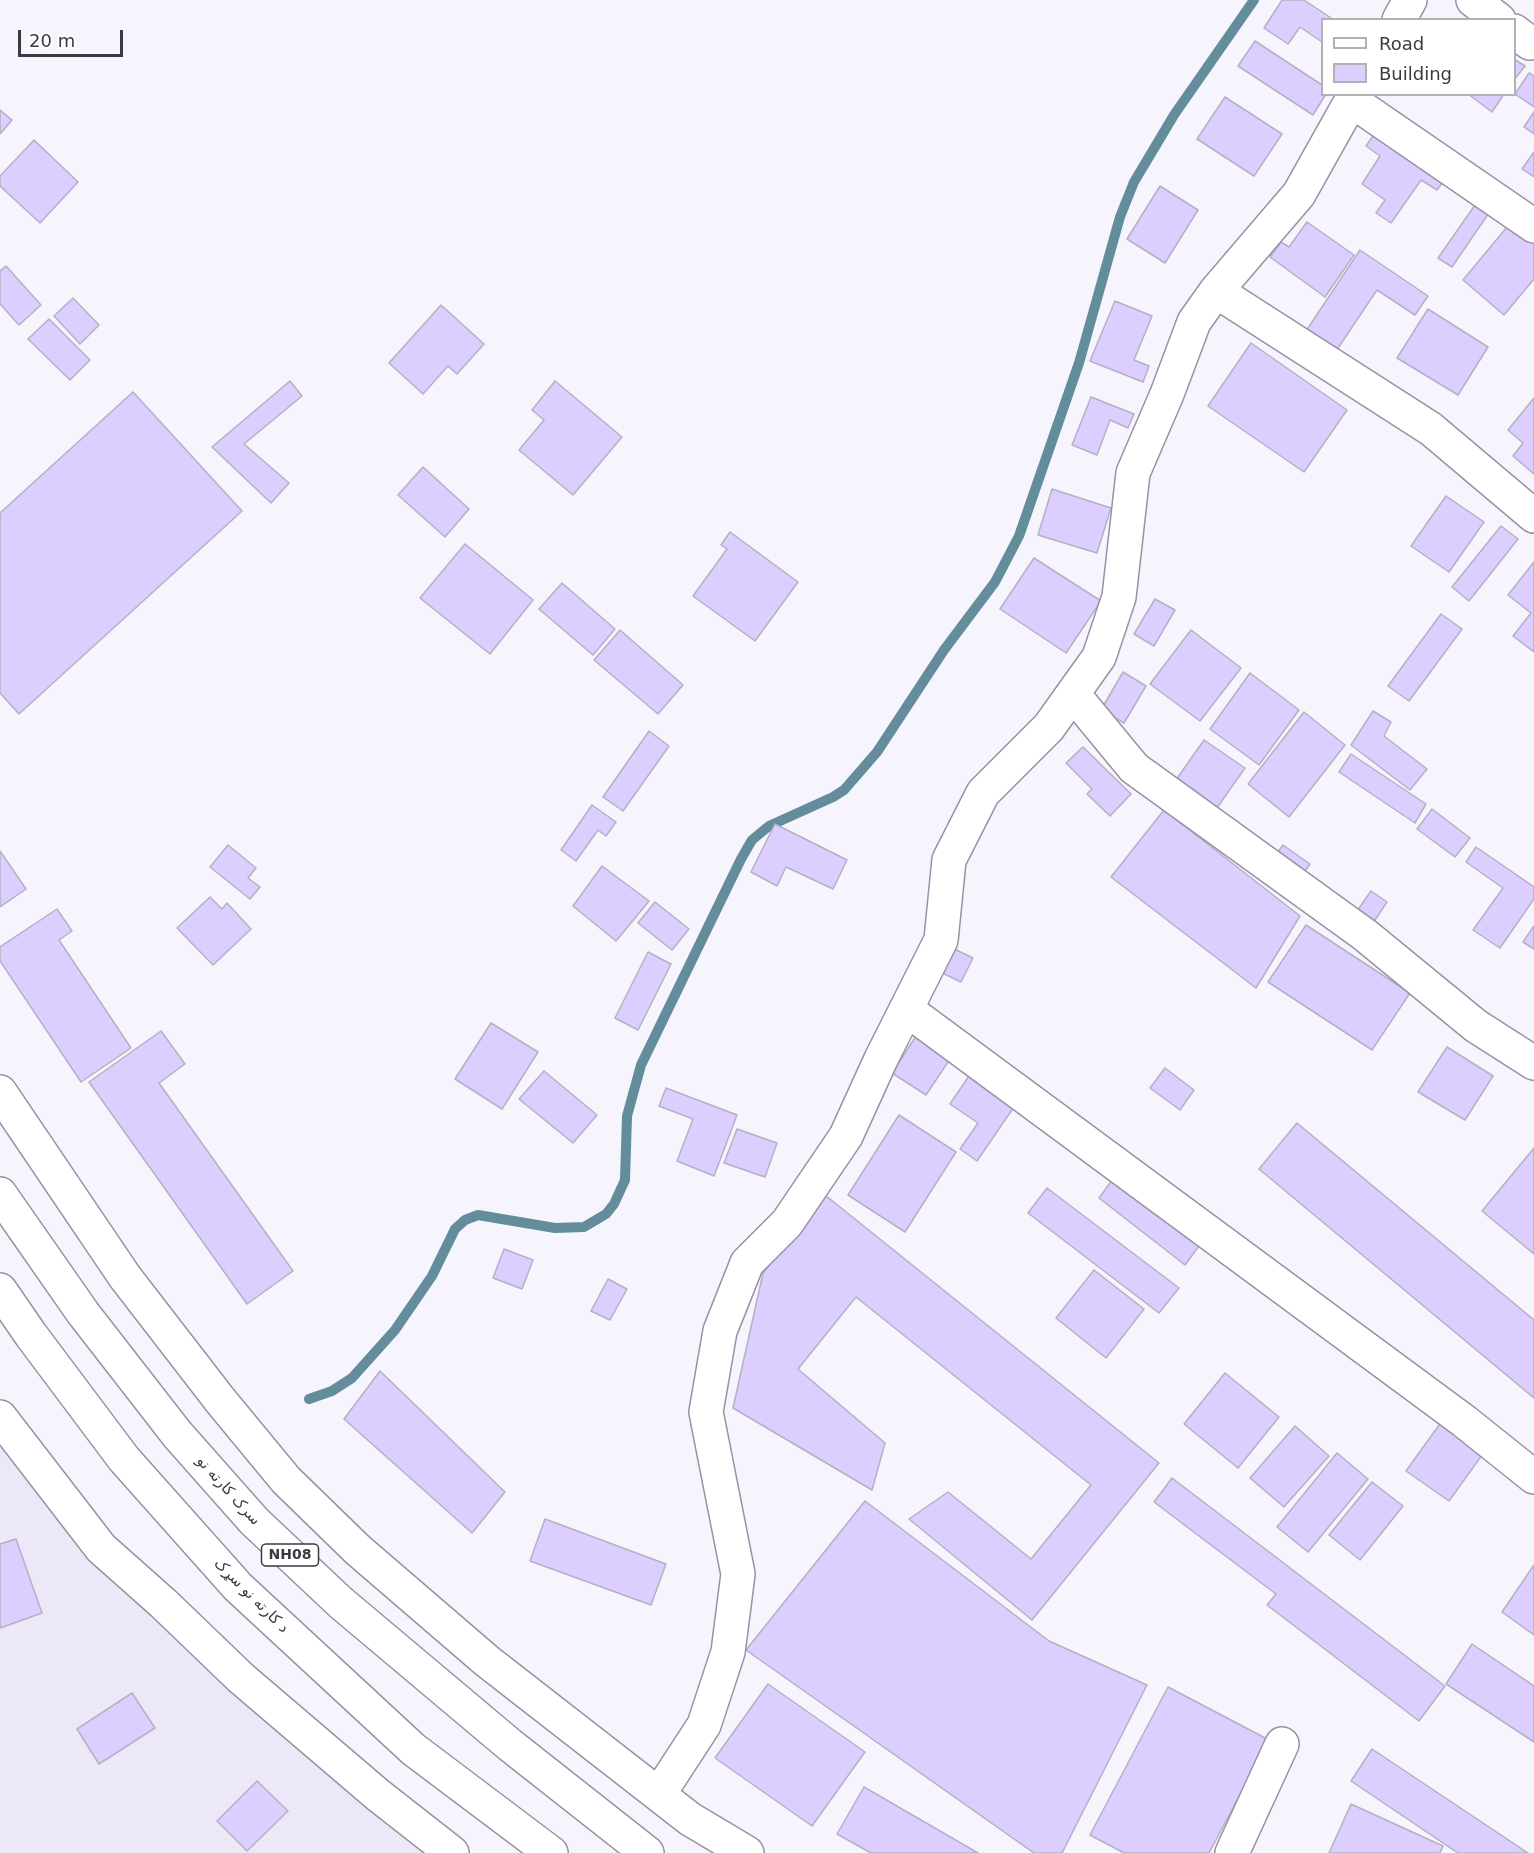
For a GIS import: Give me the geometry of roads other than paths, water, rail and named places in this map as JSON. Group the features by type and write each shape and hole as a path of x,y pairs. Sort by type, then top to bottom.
{"main road":[{"path":"1399,18 1410,0"},
{"path":"1473,0 1496,18"},
{"path":"659,1794 705,1725 728,1653 738,1574 706,1412 720,1331 747,1263 788,1224 846,1136 941,940 950,860 983,793 1049,727 1099,657 1119,597 1133,473 1167,394 1194,322 1216,291 1299,194 1353,98 1534,226"},
{"path":"1216,291 1431,429 1534,516"},
{"path":"1073,694 1134,768 1365,935 1476,1026 1534,1063"},
{"path":"906,1009 1464,1421 1534,1477"},
{"path":"0,1092 125,1277 220,1400 286,1480 358,1550 487,1661 690,1819 747,1853"},
{"name":"سرک کارته نو","path":"0,1194 83,1313 170,1425 254,1521 349,1610 510,1745 647,1853"},
{"name":"د کارته نو سړک","path":"0,1290 124,1459 238,1587 413,1749 551,1853"},
{"path":"0,1417 101,1548 164,1604 241,1678 378,1795 452,1853"},
{"path":"1232,1853 1282,1744"}],"waterway":[{"path":"309,1399 332,1391 352,1378 395,1330 432,1276 455,1229 465,1220 478,1215 555,1228 584,1227 606,1214 614,1204 625,1180 627,1116 641,1065 741,859 752,840 769,826 844,790 877,752 944,650 995,582 1019,536 1079,363 1120,217 1134,182 1174,115 1254,0"}]}
